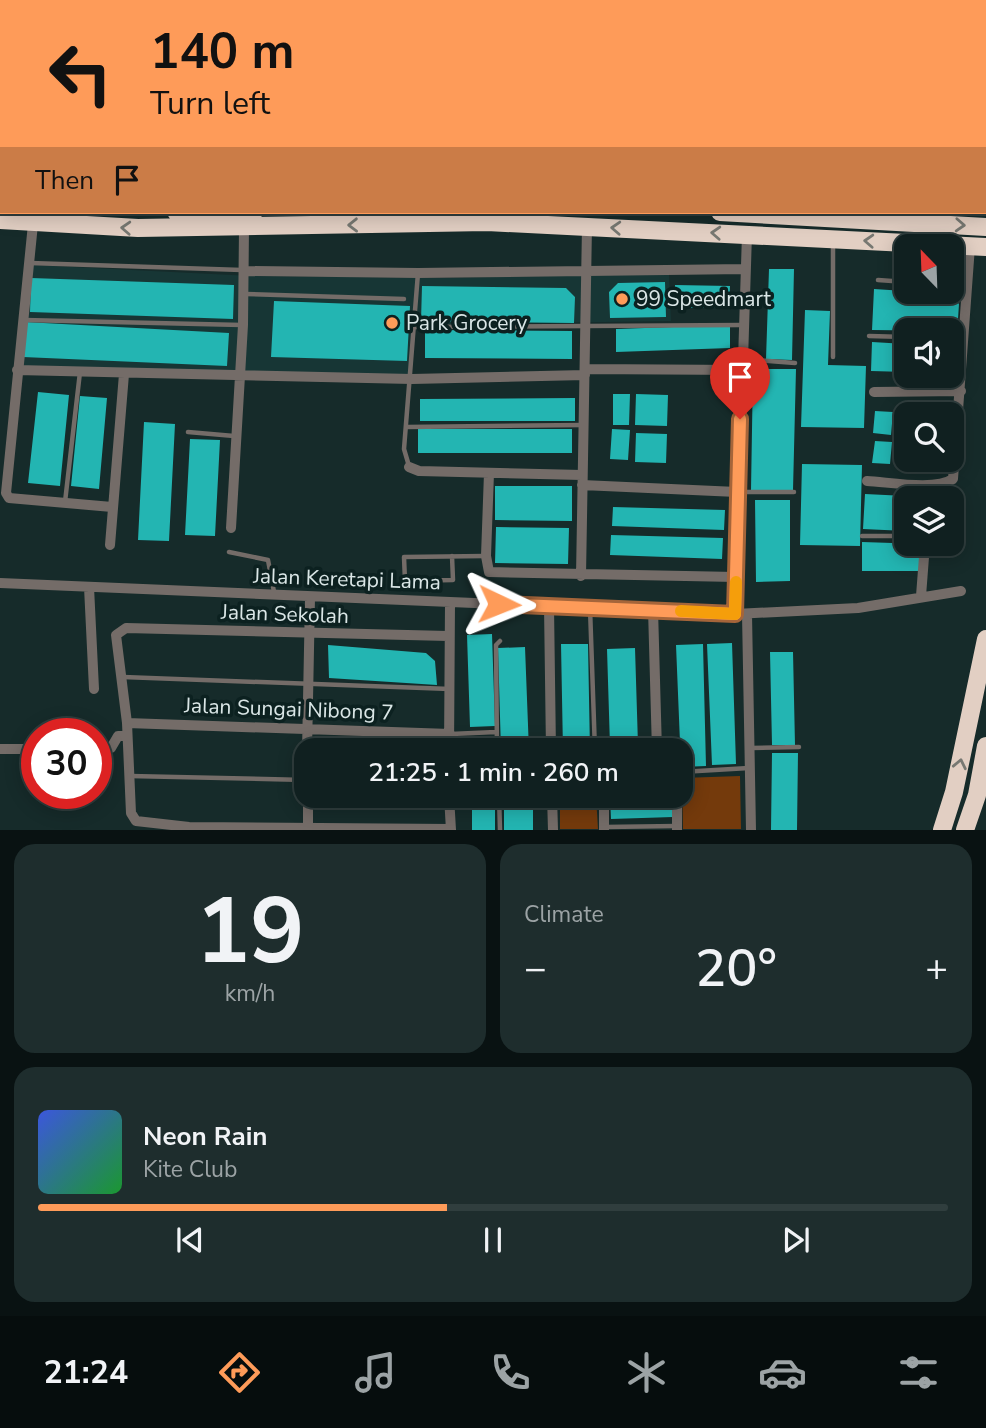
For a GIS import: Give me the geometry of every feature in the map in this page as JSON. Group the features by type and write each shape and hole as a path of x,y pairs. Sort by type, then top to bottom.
{"highway":[{"path":"810,214 883,216 986,227"},
{"path":"0,220 138,228 244,228 478,217 587,226 978,247"},
{"path":"942,830 954,792 986,640"},
{"path":"965,830 976,795 986,746"}],"street":[{"path":"33,223 6,493 9,498 112,507"},
{"path":"580,576 587,226"},
{"path":"231,528 234,436 243,325 244,228"},
{"path":"735,614 747,234"},
{"path":"961,318 978,247"},
{"path":"244,271 586,272 746,268"},
{"path":"17,370 412,379 742,365"},
{"path":"110,545 124,374"},
{"path":"867,481 946,484 956,473 961,388"},
{"path":"874,391 961,391"},
{"path":"409,467 419,471 489,473 737,492"},
{"path":"489,473 486,556 489,572 495,575 736,577"},
{"path":"921,596 924,556"},
{"name":"Jalan Keretapi Lama","path":"0,583 735,614 858,608 961,591"},
{"path":"89,587 94,688"},
{"path":"307,738 310,597"},
{"path":"450,603 450,738"},
{"path":"549,606 551,738"},
{"path":"653,609 657,738"},
{"path":"747,614 751,830"},
{"name":"Jalan Sekolah","path":"120,677 116,635 120,629 448,636"},
{"path":"120,677 127,723 131,813 136,821 189,828 452,829 450,808"},
{"name":"Jalan Sungai Nibong 7","path":"127,723 450,734"},
{"path":"112,746 118,736 126,736"},
{"path":"0,749 21,750"},
{"path":"308,808 308,828"},
{"path":"552,808 553,830"},
{"path":"604,808 604,828"},
{"path":"677,808 677,828"}],"lane":[{"path":"833,358 834,239"},
{"path":"29,263 244,271"},
{"path":"409,467 404,449 412,379 418,273"},
{"path":"878,280 894,281"},
{"path":"964,285 968,285"},
{"path":"244,294 404,299"},
{"path":"23,320 243,325"},
{"path":"414,327 743,325"},
{"path":"869,337 894,337"},
{"path":"742,365 794,363"},
{"path":"65,503 80,372"},
{"path":"407,427 583,425"},
{"path":"188,432 234,436"},
{"path":"737,492 794,492"},
{"path":"862,536 894,536"},
{"path":"229,552 268,560 275,596"},
{"path":"452,556 453,580 405,581 404,557 452,556 486,556"},
{"path":"590,607 595,738"},
{"path":"496,738 496,645 500,641"},
{"path":"120,677 451,690"},
{"path":"450,734 496,732"},
{"path":"749,748 799,747"},
{"path":"693,771 750,768"},
{"path":"129,776 294,780"},
{"path":"499,808 500,830"},
{"path":"604,828 677,828"}],"shaded area":[{"path":"33,265 252,276 442,278 669,274 671,321 412,325 409,375 21,366"},
{"path":"740,776 741,829 683,829 683,808 693,808 693,778"},
{"path":"560,808 597,808 598,829 560,829"}],"building":[{"path":"769,269 794,269 792,360 766,359"},
{"path":"31,278 234,285 233,319 30,312"},
{"path":"665,282 666,317 610,318 609,292 618,283"},
{"path":"675,285 730,286 729,308 674,308"},
{"path":"422,286 566,288 575,297 574,323 421,321"},
{"path":"874,289 894,290 894,304 959,304 958,318 894,318 894,330 872,330"},
{"path":"274,301 410,306 407,361 271,357"},
{"path":"805,310 830,311 828,365 866,366 864,428 801,427"},
{"path":"25,322 229,333 227,366 23,357"},
{"path":"730,325 730,348 616,352 616,329"},
{"path":"425,330 572,331 572,359 425,358"},
{"path":"872,342 894,343 894,372 871,371"},
{"path":"753,369 796,369 793,490 751,490"},
{"path":"38,392 69,395 60,486 28,483"},
{"path":"613,394 630,394 629,425 613,425"},
{"path":"636,394 668,395 667,426 635,425"},
{"path":"80,396 107,398 99,489 71,486"},
{"path":"575,398 575,421 420,421 420,399"},
{"path":"875,411 893,412 891,435 873,433"},
{"path":"144,422 175,424 169,541 138,540"},
{"path":"418,429 572,429 572,453 418,453"},
{"path":"612,429 630,430 628,460 610,459"},
{"path":"636,433 667,434 666,463 635,462"},
{"path":"190,439 220,440 215,536 185,535"},
{"path":"875,441 892,442 890,464 872,463"},
{"path":"802,464 862,465 860,546 800,545"},
{"path":"495,486 572,486 572,521 495,520"},
{"path":"865,494 894,495 894,530 863,529"},
{"path":"755,500 790,500 790,581 756,582"},
{"path":"613,507 725,510 724,530 612,526"},
{"path":"496,527 569,528 568,564 495,563"},
{"path":"611,535 723,538 722,559 610,555"},
{"path":"862,542 894,543 894,556 923,556 923,571 862,571"},
{"path":"492,634 495,726 470,727 467,635"},
{"path":"732,643 736,764 712,765 707,644"},
{"path":"561,644 588,644 590,738 563,738"},
{"path":"703,644 706,766 693,767 693,738 680,738 676,645"},
{"path":"328,645 426,653 435,661 437,685 329,678"},
{"path":"525,647 528,738 501,738 498,648"},
{"path":"635,648 638,738 610,738 607,649"},
{"path":"770,652 793,652 795,745 772,745"},
{"path":"772,753 798,753 797,830 771,830"},
{"path":"472,808 495,808 495,830 472,830"},
{"path":"504,808 533,808 533,830 504,830"},
{"path":"611,808 673,808 673,817 611,819"}],"slow traffic":[{"path":"681,611 735,614 736,582"}],"place":[{"name":"99 Speedmart","path":"622,299"},
{"name":"Park Grocery","path":"392,323"}],"route":[{"path":"499,604 735,614 740,419"}]}
